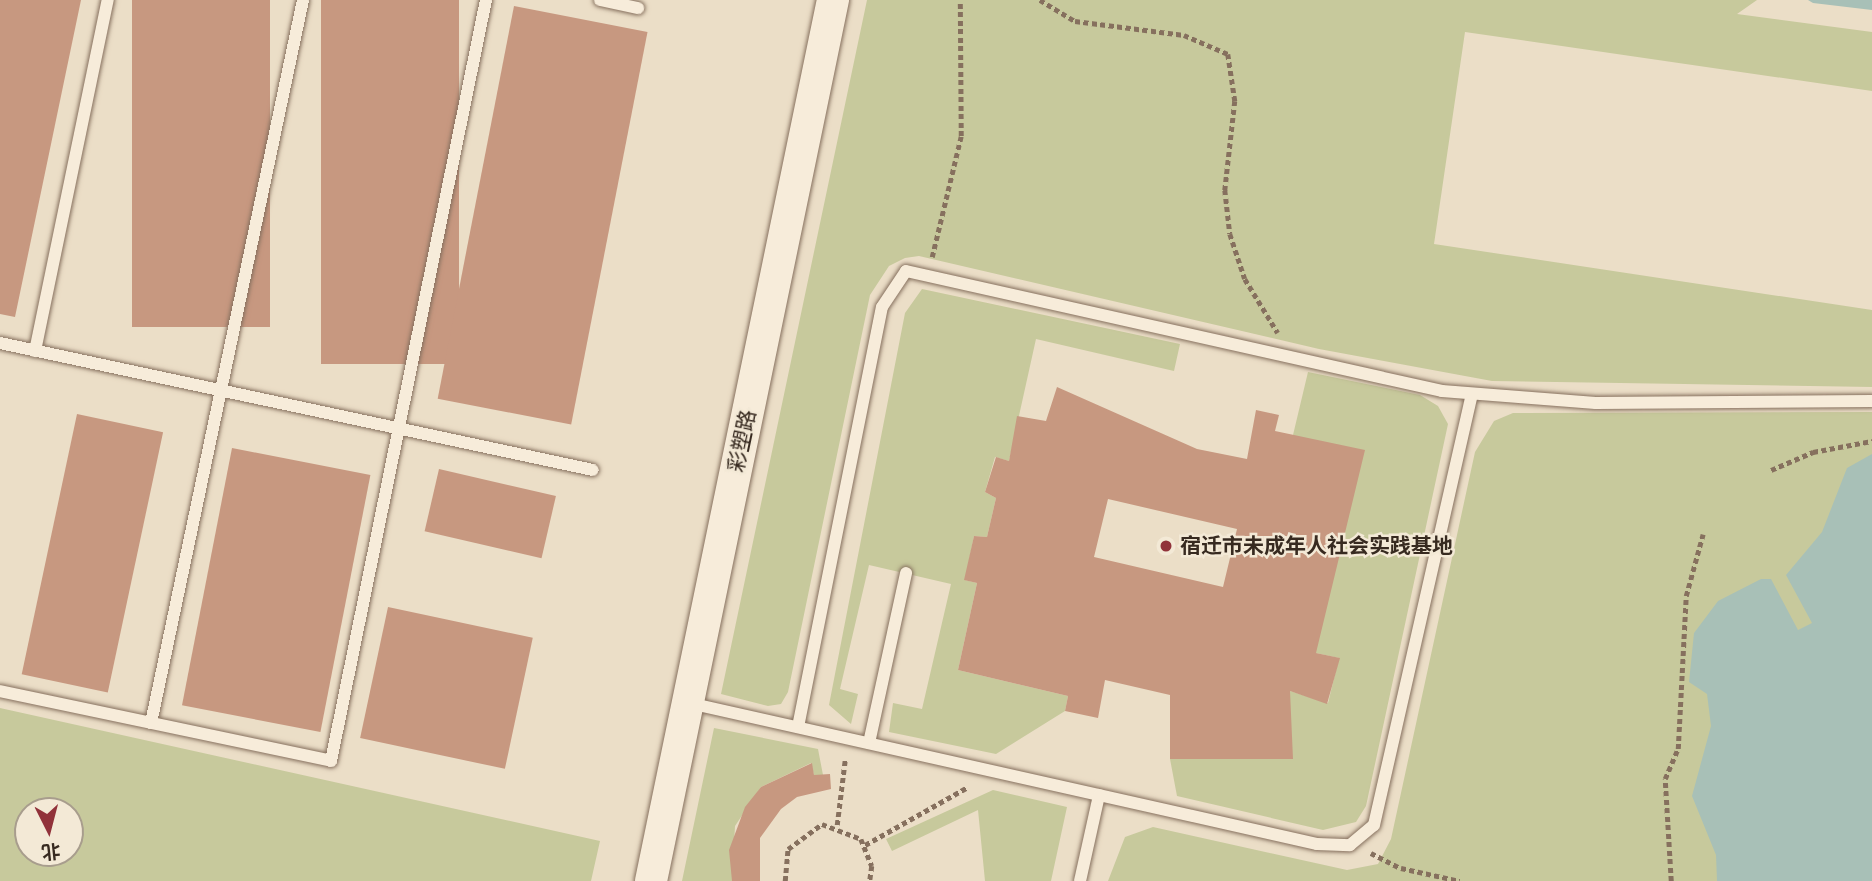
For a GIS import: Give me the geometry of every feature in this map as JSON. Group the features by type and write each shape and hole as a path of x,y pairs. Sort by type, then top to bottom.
{"street":[{"name":"彩塑路","path":"651,881 833,0"}],"lane":[{"path":"35,351 108,0"},
{"path":"151,723 303,0"},
{"path":"0,691 331,761 486,0"},
{"path":"600,0 638,8"},
{"path":"798,727 882,307 906,271 929,271 1294,356 1472,394 1676,405 1872,401"},
{"path":"0,343 593,470"},
{"path":"688,702 1317,844 1357,842 1374,825 1472,394"},
{"path":"869,743 906,573"},
{"path":"1080,881 1099,795"}],"path":[{"path":"929,271 961,136 960,0"},
{"path":"1040,0 1075,21 1184,35 1228,54 1235,101 1225,190 1230,233 1245,279 1294,356"},
{"path":"1771,470 1813,452 1872,441"},
{"path":"1671,881 1665,779 1678,749 1686,596 1703,534"},
{"path":"836,825 847,738"},
{"path":"865,845 995,771"},
{"path":"836,825 865,845 870,881"},
{"path":"785,881 784,863 796,837 836,825"},
{"path":"1357,842 1401,868 1460,881"}],"green space":[{"path":"867,0 1757,0 1737,14 1872,32 1872,91 1465,32 1434,244 1872,310 1872,387 1492,381 1319,349 919,256 905,258 889,266 870,295 788,692 781,704 768,706 721,694"},
{"path":"922,289 1180,344 1174,371 1036,339 1009,461 995,457 985,492 996,498 987,537 974,536 965,580 977,583 958,670 1068,696 1065,711 996,754 889,732 893,703 922,709 951,584 869,565 840,689 858,694 851,724 829,705 905,313"},
{"path":"1308,372 1420,395 1438,406 1448,424 1366,806 1356,822 1323,830 1177,796 1170,759 1290,691 1328,703 1339,658 1316,653 1293,435"},
{"path":"1872,412 1872,881 1108,881 1125,837 1153,827 1347,870 1378,864 1391,839 1475,452 1494,421 1513,413"},
{"path":"0,708 600,841 591,881 0,881"},
{"path":"714,728 818,749 823,775 814,775 811,763 761,787 735,826 732,881 682,881"},
{"path":"993,790 1067,807 1051,881 985,881 978,810 892,851 886,839"}],"shaded area":[{"path":"1808,0 1872,0 1872,10 1813,3"},
{"path":"1872,454 1872,881 1717,881 1716,855 1692,796 1711,726 1707,694 1689,682 1694,633 1718,601 1761,579 1771,579 1798,630 1812,623 1786,575 1822,532 1847,468"}],"building":[{"path":"0,0 81,0 15,317 0,314"},
{"path":"132,0 270,0 270,327 132,327"},
{"path":"321,0 459,0 459,364 321,364"},
{"path":"514,6 648,32 571,425 438,399"},
{"path":"1057,387 1197,449 1247,459 1256,410 1279,415 1275,431 1365,450 1316,653 1340,658 1327,704 1290,691 1293,759 1170,759 1170,695 1105,680 1098,718 1065,711 1068,696 958,670 977,583 964,580 974,536 987,537 996,498 985,492 996,457 1009,461 1017,416 1046,421","holes":["1108,499 1237,529 1223,587 1094,557"]},
{"path":"77,414 163,432 108,692 22,674"},
{"path":"232,448 370,475 320,732 182,705"},
{"path":"439,469 556,496 542,558 425,531"},
{"path":"388,607 533,638 505,769 360,738"},
{"path":"812,763 814,775 830,774 831,789 797,797 781,809 760,838 760,881 732,881 729,850 745,807 761,787"}],"place":[{"name":"宿迁市未成年人社会实践基地","path":"1166,546"}]}
